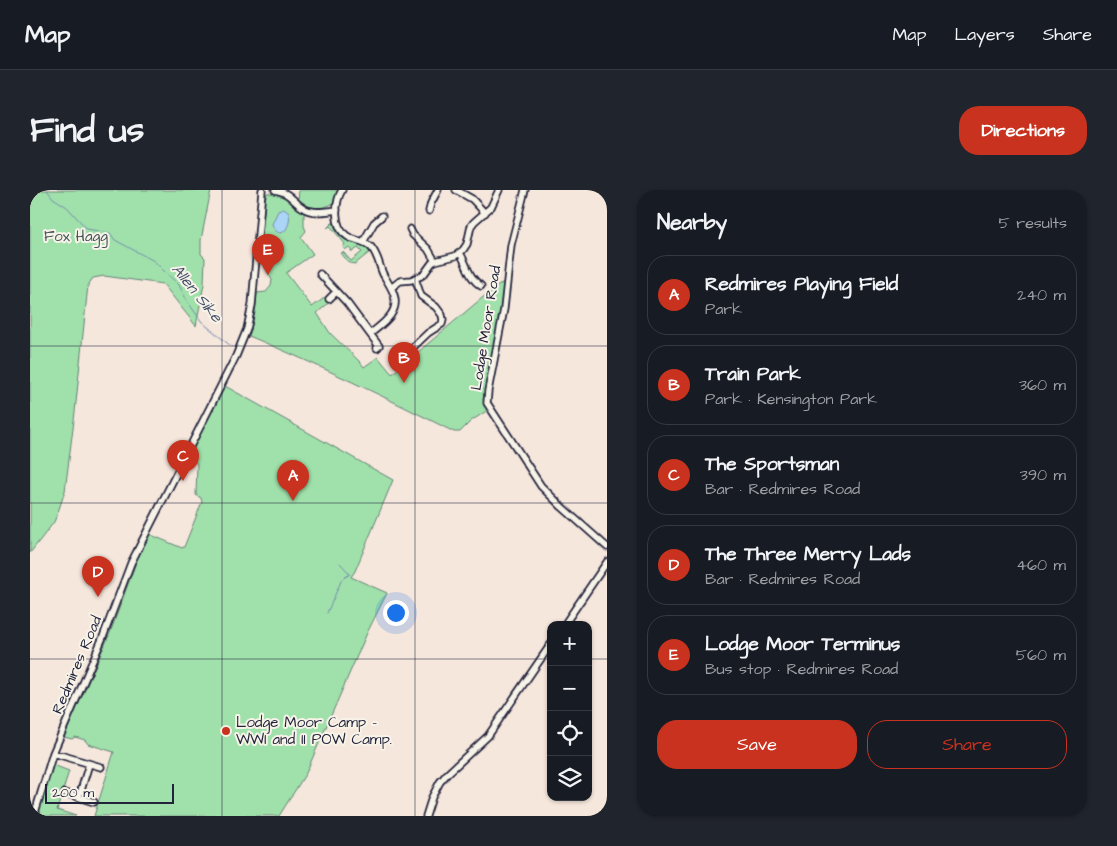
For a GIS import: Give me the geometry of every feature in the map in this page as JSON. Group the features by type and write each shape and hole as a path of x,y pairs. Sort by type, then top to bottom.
{"street":[{"name":"Redmires Road","path":"34,816 53,753 103,637 135,554 244,337 249,321 254,289 262,190"},
{"path":"275,190 287,193 303,208 310,211 337,210"},
{"path":"342,190 337,210 338,222 342,232 347,236 368,244 375,252 382,272 394,294 395,301 392,314 388,320 370,334"},
{"path":"429,211 429,202 438,190"},
{"path":"456,190 472,199 485,213"},
{"path":"391,288 400,281 416,278 424,274 435,261 451,258 460,253 468,244 474,222 494,202 499,190"},
{"name":"Lodge Moor Road","path":"525,190 511,245 504,309 487,396 488,402 542,486 562,507 607,547"},
{"path":"363,242 374,223 382,216"},
{"path":"410,229 413,235 428,249 435,261"},
{"path":"460,253 466,261 473,280 481,286"},
{"path":"320,274 350,307 378,347"},
{"path":"410,350 442,324 443,320 436,307 421,296 416,278"},
{"path":"329,299 336,292"},
{"path":"567,621 607,562"},
{"path":"426,816 432,797 440,782 488,736 547,650"},
{"path":"53,753 101,767"},
{"path":"79,797 89,764"},
{"path":"65,793 94,802"}],"green space":[{"name":"Fox Hagg","path":"30,190 211,190 201,240 201,254 205,258 204,284 196,326 163,284 104,276 93,278 88,285 65,491 54,522 30,553"},
{"path":"299,190 339,190 335,196 334,203 316,208 298,201"},
{"path":"267,193 284,196 304,213 306,231 301,237 313,254 286,273 312,307 327,296 331,301 317,313 330,333 364,367 378,357 392,374 506,280 483,400 488,410 471,421 460,432 454,432 353,382 249,336 255,313 257,293 266,292 271,286 272,280 260,259"},
{"path":"334,223 338,233 360,243 370,252 355,264 349,263 341,253 343,252 351,261 362,252 358,248 352,252 349,247 345,250 343,247 345,244 330,226 327,228"},
{"path":"225,386 393,480 351,577 387,593 367,633 306,773 279,816 94,816 114,752 88,744 85,740 75,737 72,739 64,737 110,633 138,557 149,534 182,548 184,547 202,502 201,498 196,495 197,464 188,457"},
{"path":"53,765 69,771 57,810 76,816 39,816 41,812 39,810"}],"water":[{"path":"284,209 289,213 289,224 281,233 275,230 272,224 278,211"}],"waterway":[{"name":"Allen Sike","path":"47,190 53,198 67,207 87,229 110,233 115,240 154,261 179,285 187,301 202,322 232,347"},
{"path":"327,613 342,579 350,574 340,563"}],"place":[{"name":"Lodge Moor Terminus","path":"268,275"},
{"name":"Train Park","path":"404,383"},
{"name":"The Sportsman","path":"183,481"},
{"name":"Redmires Playing Field","path":"293,501"},
{"name":"The Three Merry Lads","path":"98,597"},
{"name":"Lodge Moor Camp - WWI and II POW Camp.","path":"226,731"}]}
